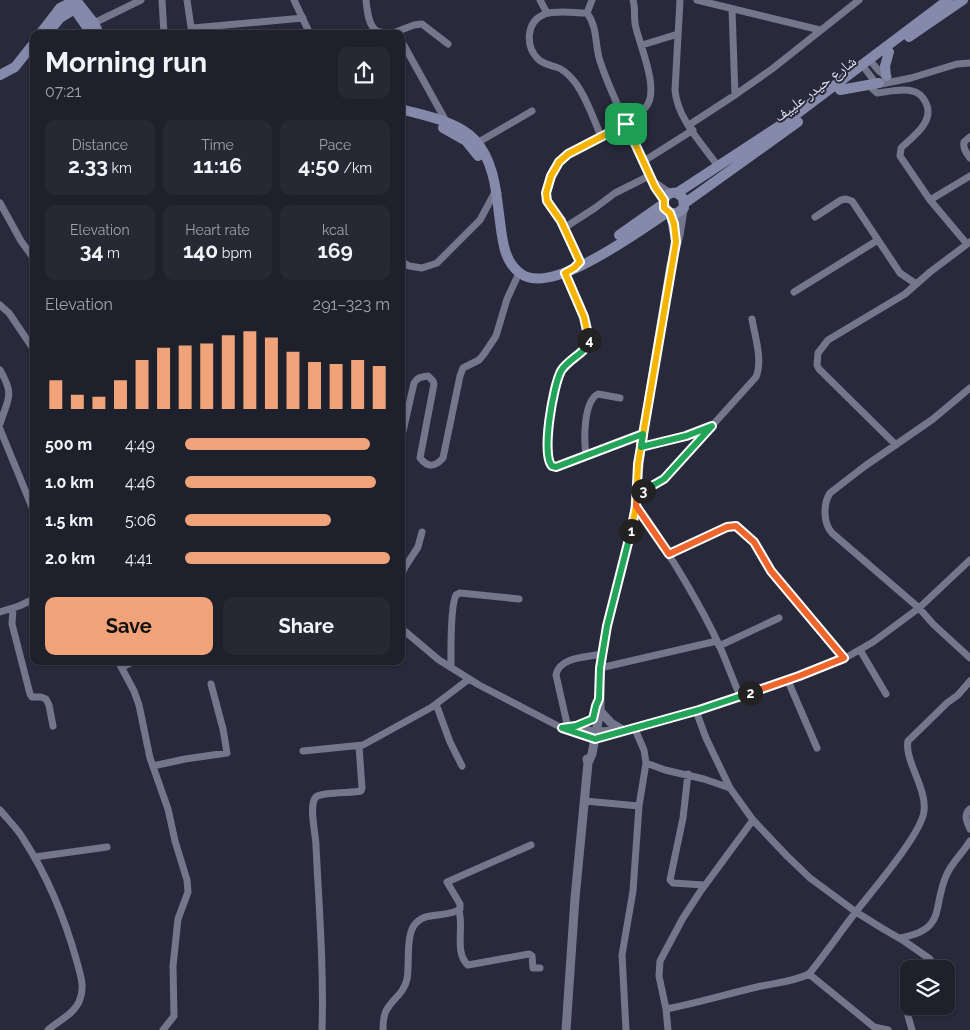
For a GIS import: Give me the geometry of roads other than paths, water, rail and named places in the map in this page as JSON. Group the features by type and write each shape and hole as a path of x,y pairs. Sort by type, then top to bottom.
{"main road":[{"name":"شارع حيدر علييف","path":"575,267 718,166 790,119 948,0"},
{"name":"شارع حيدر علييف","path":"684,206 889,52 963,0"},
{"path":"75,4 94,23 97,30"},
{"path":"43,30 60,8 75,4"},
{"path":"50,30 75,4"},
{"path":"75,4 90,30"},
{"path":"0,75 15,67 30,48"},
{"path":"840,90 887,80 885,66 889,52"},
{"path":"0,83 15,75 30,59"},
{"path":"405,110 447,123 464,131 477,143 491,168 505,248 509,260 519,273 538,279 555,277 575,267"},
{"path":"405,117 448,130 466,141 481,160 497,195"},
{"path":"682,195 684,206 677,213 669,202 682,195"}],"street":[{"path":"94,23 141,0"},
{"path":"162,0 164,30"},
{"path":"187,0 193,30"},
{"path":"294,0 308,30"},
{"path":"366,0 368,18 376,30"},
{"path":"540,0 547,14"},
{"path":"587,13 592,0"},
{"path":"621,113 648,106 650,81 642,45 636,29 633,0"},
{"path":"680,0 675,95 679,108 691,128 718,166"},
{"path":"697,0 820,30"},
{"path":"644,161 772,70 859,0"},
{"path":"732,9 735,95"},
{"path":"587,13 547,14 538,19 529,31 528,39 538,59 563,70 574,80 601,136"},
{"path":"587,13 597,35 599,60 621,113 653,178 669,202 676,242"},
{"path":"201,30 303,18"},
{"path":"402,30 422,24 448,44"},
{"path":"642,45 678,34"},
{"path":"405,47 447,123"},
{"path":"870,67 875,82 911,78 942,68 970,63"},
{"path":"870,67 879,71 887,80"},
{"path":"868,85 877,93 912,91 920,94 928,106 928,115 924,124 915,136 901,148 900,156 930,200 969,243 905,294 828,340 818,353 819,369 896,445"},
{"path":"477,143 532,111"},
{"path":"626,124 568,154 553,169 546,193 551,209 559,217 564,228 575,267 589,341 585,350 566,364 558,378 551,405 548,459 552,466 556,467 643,434"},
{"path":"970,137 964,142 964,150 970,158"},
{"path":"930,200 970,176"},
{"path":"564,228 614,193 653,178"},
{"path":"405,264 422,268 437,263 480,220 497,195"},
{"path":"815,217 841,200 850,199 900,273 916,284"},
{"path":"0,204 30,253"},
{"path":"593,735 600,712 600,668 602,654 636,506 643,434 676,242 684,206"},
{"path":"794,292 878,240"},
{"path":"405,422 414,383 416,379 428,376 434,384 420,458 427,465 438,464 443,458 463,368 479,360 496,336 507,299 519,273"},
{"path":"0,305 9,314 30,344"},
{"path":"637,493 664,479 752,382 759,371 752,319"},
{"path":"0,370 9,386 10,394 0,424"},
{"path":"970,388 933,419 830,492 825,506 828,529 918,608 970,658"},
{"path":"586,455 584,441 585,425 594,397 598,394 620,398"},
{"path":"641,447 686,436 712,426"},
{"path":"0,430 30,502"},
{"path":"636,506 669,554 718,643 740,696"},
{"path":"669,554 708,535 734,526 754,542 771,571 844,658"},
{"path":"405,567 418,547 422,532"},
{"path":"405,631 439,660 469,679 567,728 593,735 623,730 696,711 788,680 844,658 873,642 918,608 970,560"},
{"path":"451,667 454,598 456,595 460,593 518,599"},
{"path":"0,612 30,601"},
{"path":"13,608 12,624 30,694 32,697 46,699 53,726"},
{"path":"600,668 718,643 779,618"},
{"path":"860,650 886,694"},
{"path":"567,728 556,671 567,661 602,654"},
{"path":"121,665 139,705 153,766 168,809 175,841 186,876 188,892 178,919 172,966 174,1016 163,1030"},
{"path":"303,751 366,744 436,704 469,679"},
{"path":"788,680 817,748"},
{"path":"666,1009 796,979 809,974 899,856 922,821 925,810 923,792 907,746 908,741 946,703 958,695 970,681"},
{"path":"153,766 227,753 224,729 211,684"},
{"path":"566,1030 575,898 588,763 591,758 593,719 599,699"},
{"path":"436,704 450,742 462,766"},
{"path":"696,711 706,738 730,788 754,820 787,856 810,878 856,912 900,938 930,960"},
{"path":"600,712 611,723 623,730"},
{"path":"567,728 593,719"},
{"path":"626,1030 622,956 633,891 640,806 646,763 644,750 634,727"},
{"path":"322,1030 323,988 320,917 316,836 312,805 314,799 320,794 361,791 359,746"},
{"path":"646,763 730,788"},
{"path":"688,774 683,818 670,880 673,883 704,885"},
{"path":"585,801 640,806"},
{"path":"970,809 966,813 966,819 970,829"},
{"path":"0,810 23,837 35,857 66,926 83,985 77,1006 48,1030"},
{"path":"668,1030 659,976 660,961 683,918 704,885 754,820"},
{"path":"900,938 921,933 935,918 946,877 970,841"},
{"path":"532,845 448,881 447,884 461,907 459,910 462,919 461,956 468,965 529,954 532,956 533,968 540,968"},
{"path":"35,857 107,847"},
{"path":"383,1030 385,1011 404,990 413,927 424,918 459,910"},
{"path":"809,974 874,1026 888,1030"},
{"path":"908,1015 912,1030"}]}
